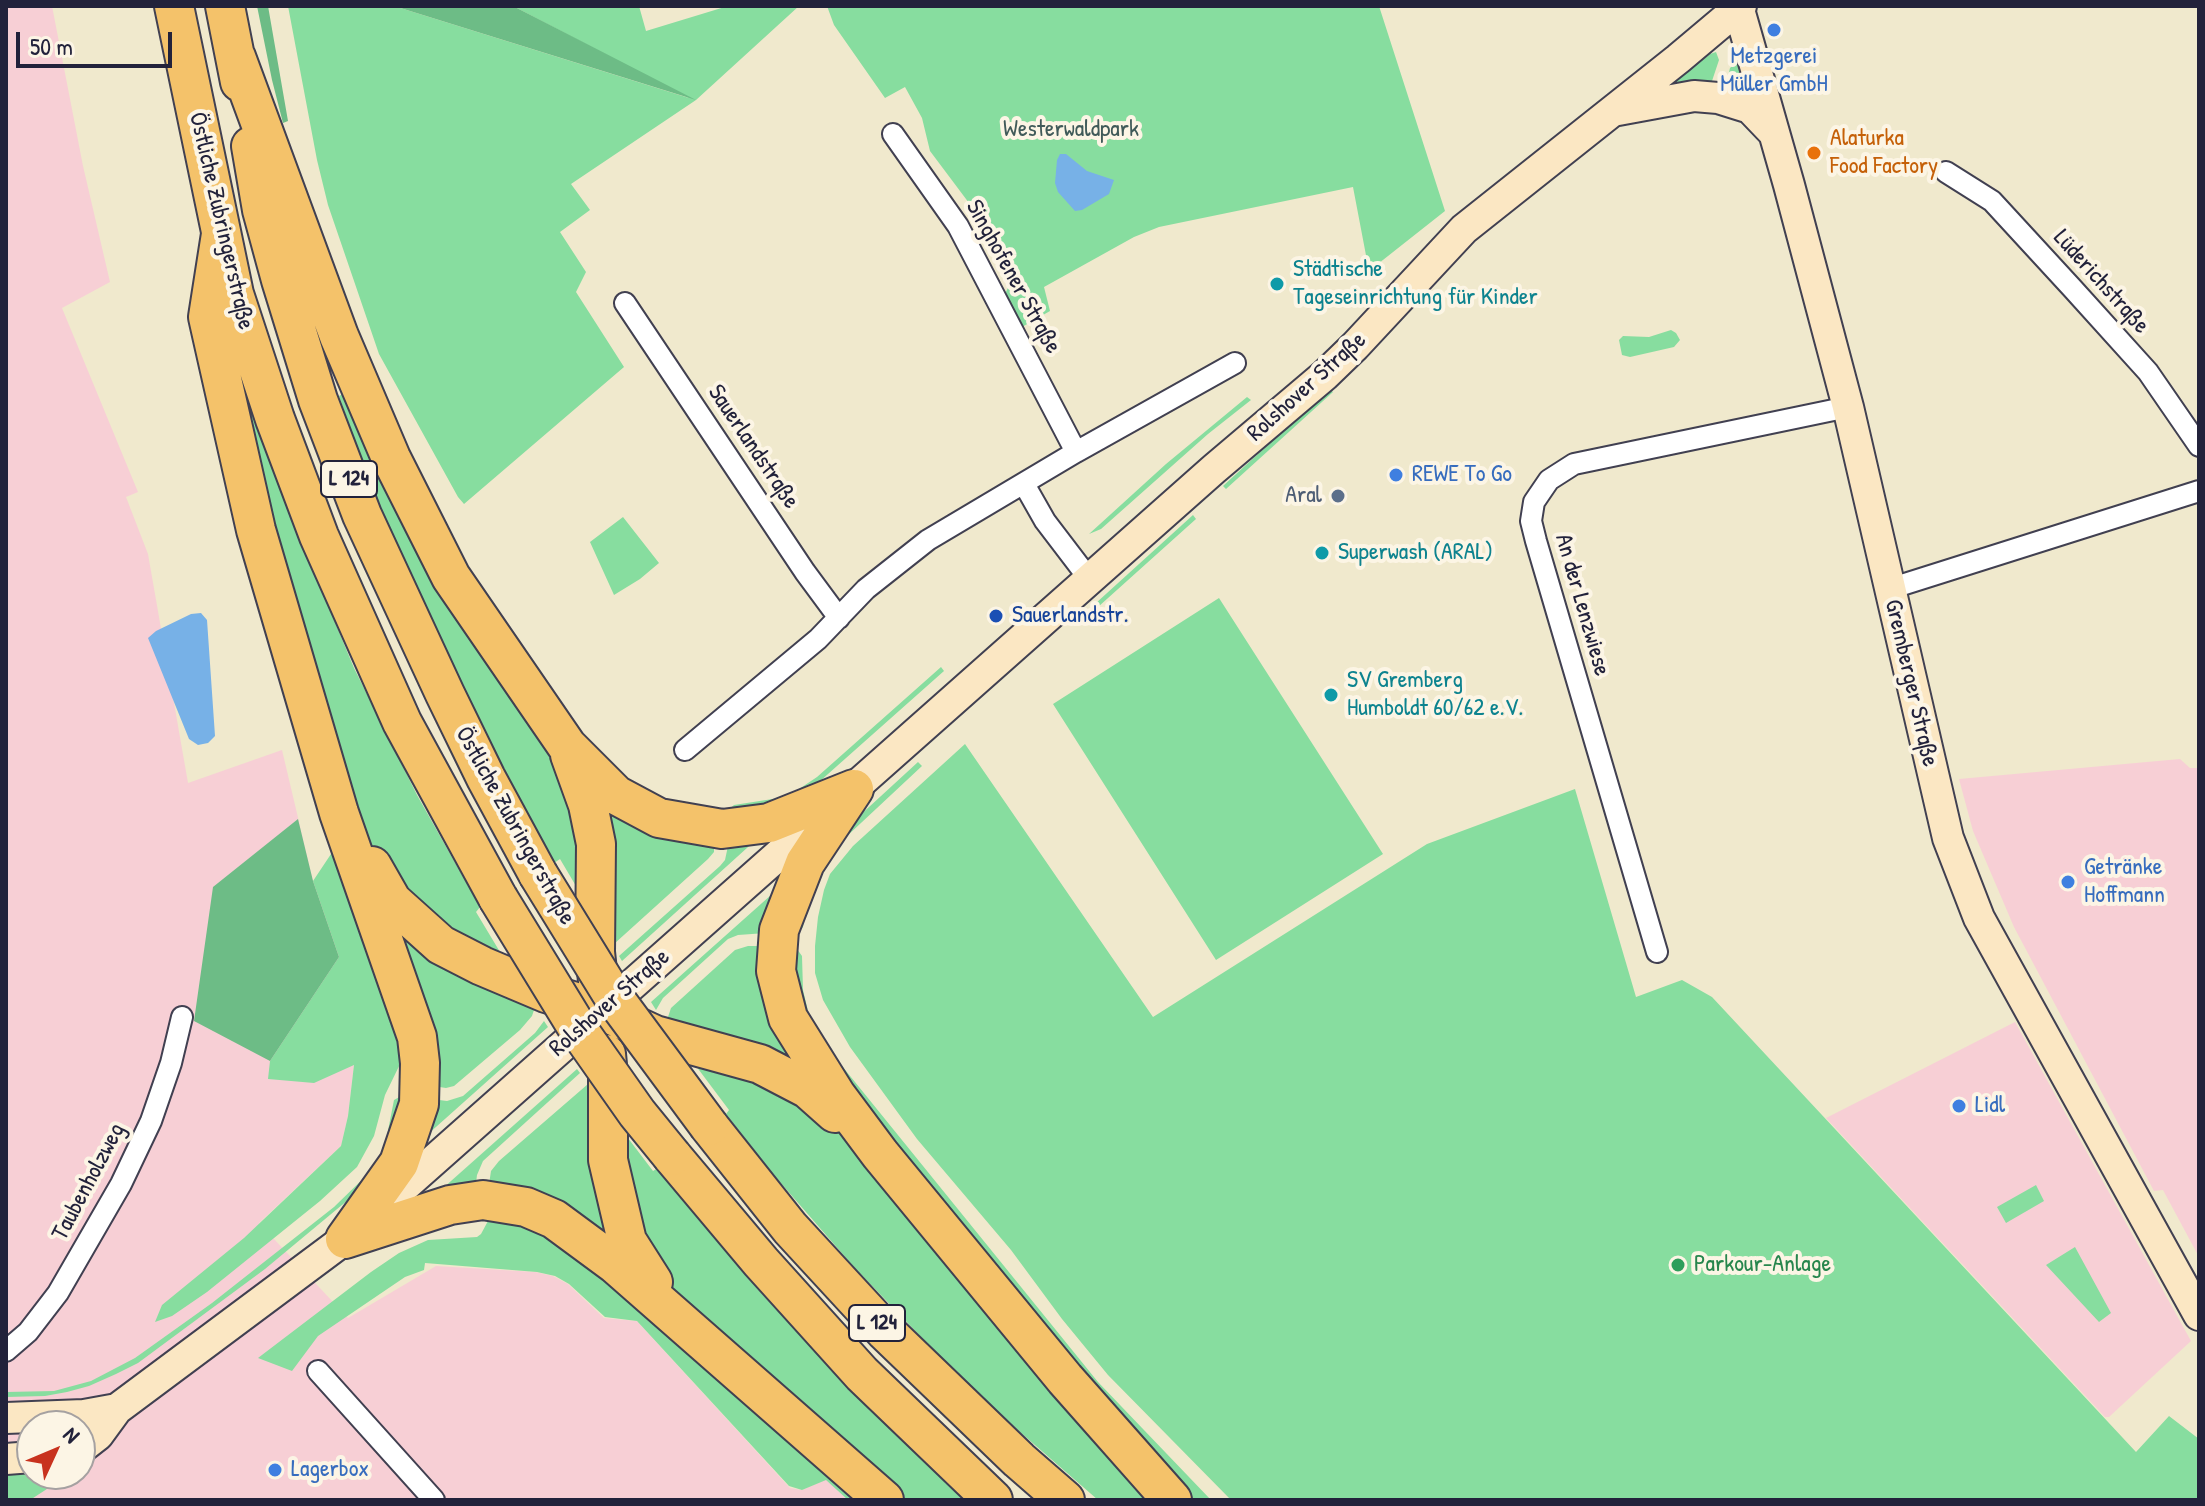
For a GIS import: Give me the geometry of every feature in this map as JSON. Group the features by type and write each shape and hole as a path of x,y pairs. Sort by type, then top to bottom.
{"highway":[{"name":"Östliche Zubringerstraße","path":"174,6 234,294 275,419 319,536 402,722 498,898 580,1032 637,1113 672,1156 761,1262 862,1374 993,1500"},
{"name":"Östliche Zubringerstraße","path":"225,6 262,210 318,400 362,515 445,694 538,874 615,999 709,1126 790,1228 885,1331 1065,1500"},
{"path":"236,57 339,336 391,458 451,577 567,746 616,795 659,818 722,829 769,823 854,789"},
{"path":"221,234 208,317 256,530 339,813 417,1037 419,1104 399,1163 345,1239"},
{"path":"567,746 588,805 596,844 595,952 608,1076 608,1160 627,1241 658,1290 695,1335"},
{"path":"854,789 805,863 779,930 776,971 788,1018 836,1095 880,1154 1065,1379 1172,1500"},
{"path":"339,813 392,901 441,945 537,990 601,1010 655,1035 760,1064 808,1089 880,1154"},
{"path":"345,1239 450,1205 483,1200 526,1207 554,1219 615,1264 884,1500"}],"street":[{"name":"Rolshover Straße","path":"96,1437 117,1409 345,1239 1355,346 1464,229 1739,7"},
{"name":"Gremberger Straße","path":"1739,7 1848,407 1948,838 1979,918 2199,1315"},
{"path":"1612,111 1694,96 1718,98 1750,108 1773,133"},
{"name":"Singhofener Straße","path":"893,134 958,226 1076,452"},
{"name":"Lüderichstraße","path":"1946,172 1992,201 2053,267 2148,372 2199,446"},
{"name":"Sauerlandstraße","path":"625,303 839,618"},
{"path":"685,750 818,639 866,589 928,540 1235,363"},
{"name":"An der Lenzwiese","path":"1657,952 1536,541 1531,521 1534,502 1549,480 1574,464 1848,407"},
{"path":"1024,484 1045,521 1090,580"},
{"path":"1889,589 2199,491"},
{"name":"Taubenholzweg","path":"6,1351 28,1332 58,1293 121,1184 151,1121 171,1063 182,1017"},
{"path":"318,1371 434,1500"},
{"name":"Rolshover Straße","path":"6,1418 77,1415 117,1409"}],"shaded area":[{"path":"6,6 52,6 83,166 110,282 62,308 138,492 126,497 148,554 188,783 282,750 313,881 355,1003 354,1065 341,1146 259,1223 348,1318 436,1266 536,1272 553,1276 568,1284 604,1318 637,1321 790,1488 802,1490 826,1479 848,1500 6,1500"},
{"path":"2180,759 2190,768 2199,768 2199,1257 2163,1190 2154,1191 2014,927 1973,831 1959,779"},
{"path":"2015,1022 2191,1341 2109,1417 2105,1417 1826,1118"}],"green space":[{"path":"257,6 268,6 288,121 283,123 272,80"},
{"path":"288,6 394,6 689,98 513,6 639,6 646,31 728,6 799,6 696,100 571,184 590,210 560,232 586,272 576,292 624,367 464,504 379,354 328,205"},
{"path":"394,6 513,6 696,100"},
{"name":"Westerwaldpark","path":"827,6 1379,6 1445,211 1369,271 1353,187 1159,227 1134,237 1044,287 1050,311 1022,327 1005,294 1015,273 975,211 930,151 922,118 905,87 885,98 834,25"},
{"path":"1716,52 1719,60 1710,87 1664,90 1710,54"},
{"path":"1739,60 1742,90 1725,89 1730,68"},
{"path":"1671,330 1680,340 1674,347 1630,357 1622,355 1619,340 1623,336 1649,337"},
{"path":"235,355 283,497 354,668 417,795 480,907 476,912 506,962 436,923 373,850 363,832 306,667"},
{"path":"1329,389 1333,392 1226,489 1223,486"},
{"path":"343,394 375,464 560,765 578,814 586,903 560,859 554,863 512,791 406,571 339,396"},
{"path":"1247,397 1251,400 1101,529 1089,534 1166,464"},
{"path":"1193,515 1196,519 1088,616 1085,613"},
{"path":"623,517 659,563 614,595 590,542"},
{"path":"1219,598 1383,854 1216,960 1053,704"},
{"path":"941,667 944,671 810,790 790,802 727,811 734,805 779,798 817,777"},
{"path":"965,744 1153,1017 1427,844 1575,789 1636,997 1682,980 1712,997 2136,1452 2169,1416 2199,1439 2199,1500 1231,1500 1108,1375 1062,1319 1011,1250 917,1139 850,1047 823,1000 815,973 815,946 818,917 830,874 853,846"},
{"path":"918,762 922,766 831,851 807,898 803,927 797,934 789,917 844,830"},
{"path":"610,802 714,839 714,852 708,859 614,944 610,941 603,832"},
{"path":"298,819 313,881 339,957 270,1061 194,1021 213,887"},
{"path":"758,838 622,961 619,956 720,866 725,860 728,846"},
{"path":"337,845 382,971 402,1060 385,1095 374,1136 357,1167 320,1201 207,1292 172,1316 155,1322 162,1305 244,1238 341,1146 354,1065 314,1083 268,1079 270,1061 339,957 313,881"},
{"path":"771,895 766,933 728,939 663,998 656,1010 651,1002"},
{"path":"397,917 535,1007 532,1016 520,1030 454,1086 433,1086 415,989"},
{"path":"764,946 803,1067 666,1023 671,1008 735,950"},
{"path":"793,947 802,956 803,990 808,1011 825,1045 1098,1382 1211,1500 1194,1500 963,1233 796,1013"},
{"path":"544,1021 548,1027 427,1135 431,1099 447,1101 463,1096 535,1033"},
{"path":"687,1054 714,1060 838,1127 1154,1500 1098,1500 945,1362 853,1266 772,1173 726,1114 729,1110"},
{"path":"577,1069 580,1073 483,1161 475,1191 442,1189"},
{"path":"588,1084 598,1098 630,1262 488,1191 491,1171 499,1161"},
{"path":"403,1095 409,1107 366,1185 265,1269 138,1363 116,1374 67,1392 6,1397 6,1392 54,1391 91,1381 135,1358 212,1303 334,1207 369,1173 384,1151 394,1100"},
{"path":"618,1125 653,1171 658,1168 762,1294 825,1362 967,1500 898,1500 705,1324 666,1281 644,1244"},
{"path":"2036,1185 2044,1201 2006,1223 1997,1207"},
{"path":"489,1211 540,1223 857,1500 848,1500 826,1480 802,1490 789,1486 637,1321 605,1317 569,1284 555,1276 425,1263 424,1270 405,1277 318,1336 292,1371 258,1358 399,1253 428,1240 477,1237 488,1221"},
{"path":"2075,1247 2111,1313 2099,1322 2046,1265"},
{"path":"16,1473 16,1490 45,1490 30,1500 6,1500 6,1474"}],"water":[{"path":"1060,154 1066,154 1087,171 1114,180 1109,194 1075,211 1058,192 1055,183"},
{"path":"201,613 207,620 215,736 208,743 198,745 189,739 148,638 191,614"}],"place":[{"name":"Metzgerei Müller GmbH","path":"1774,30"},
{"name":"Alaturka Food Factory","path":"1814,153"},
{"name":"Städtische Tageseinrichtung für Kinder","path":"1277,284"},
{"name":"REWE To Go","path":"1396,475"},
{"name":"Aral","path":"1338,496"},
{"name":"Superwash (ARAL)","path":"1322,553"},
{"name":"Sauerlandstr.","path":"996,616"},
{"name":"SV Gremberg Humboldt 60/62 e.V.","path":"1331,695"},
{"name":"Getränke Hoffmann","path":"2068,882"},
{"name":"Lidl","path":"1959,1106"},
{"name":"Parkour-Anlage","path":"1678,1265"},
{"name":"Lagerbox","path":"275,1470"}]}
